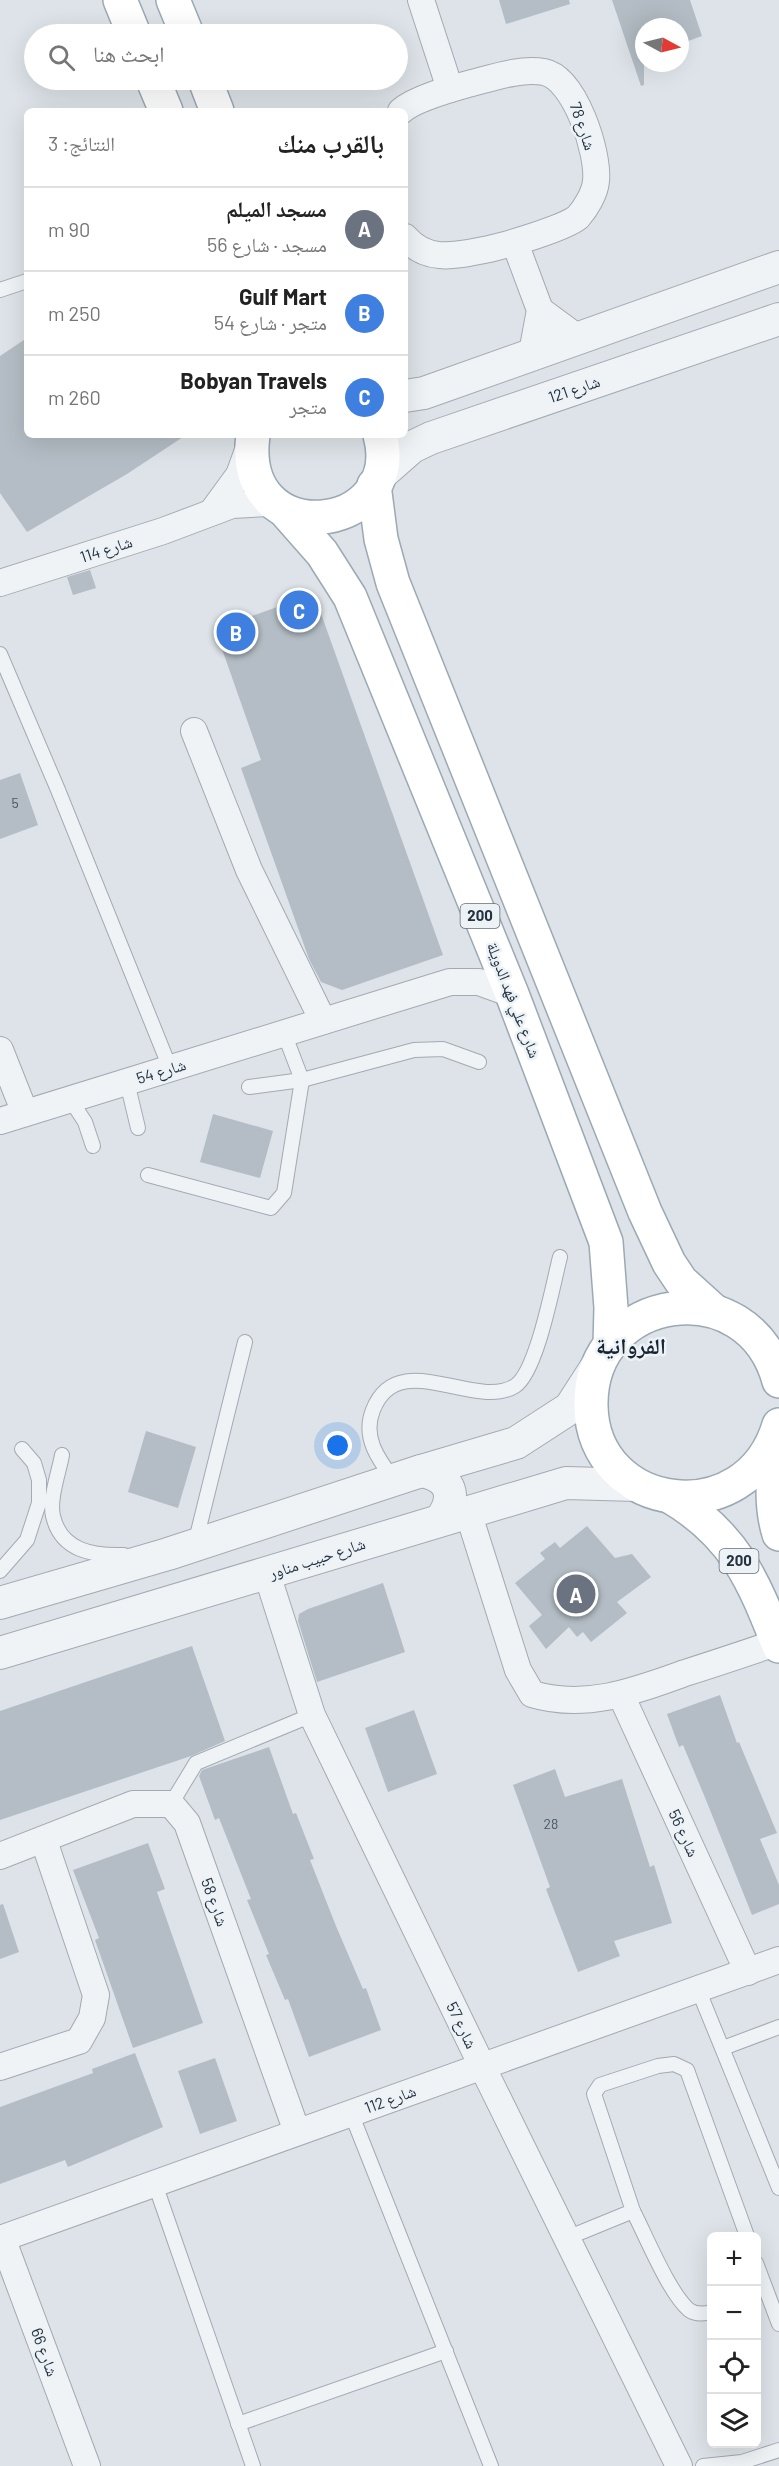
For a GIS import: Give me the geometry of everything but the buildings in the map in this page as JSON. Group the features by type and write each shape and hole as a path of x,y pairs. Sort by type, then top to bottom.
{"main road":[{"path":"120,0 130,24"},
{"path":"173,0 183,24"},
{"path":"157,90 165,108"},
{"path":"209,90 216,108"},
{"name":"200","path":"253,438 250,454 254,474 264,493 282,509"},
{"name":"200","path":"380,438 383,457 376,480 381,539 393,583 645,1212 669,1263 681,1281 713,1310"},
{"path":"282,509 319,519 335,516 351,509 364,498 376,480"},
{"name":"شارع علي فهد الدويلة","path":"282,509 322,553 350,597 512,994 606,1242 611,1308 604,1354"},
{"name":"200","path":"776,1626 750,1575 713,1527 696,1512 671,1497 637,1485 619,1471 604,1452 595,1431 591,1396 604,1354 630,1324 656,1311 684,1306 713,1310 766,1335 766,1349 779,1381"},
{"name":"200","path":"671,1497 699,1497 717,1492 749,1474 767,1453 779,1426"},
{"name":"200","path":"779,1426 772,1485 773,1514 779,1534"}],"street":[{"path":"421,0 450,89"},
{"name":"شارع 78","path":"408,108 450,89 518,72 545,72 559,80 576,99 596,162 596,182 590,199 577,218 515,243 450,256 432,256 414,248 408,241"},
{"path":"515,243 540,310 532,353"},
{"path":"408,396 424,393 779,267"},
{"path":"540,310 578,338"},
{"name":"شارع 121","path":"376,480 412,447 431,438 779,319"},
{"path":"212,512 239,474 252,438"},
{"name":"شارع 114","path":"0,583 163,531 232,505 253,503 282,509"},
{"path":"194,731 249,870 323,1022"},
{"name":"شارع 54","path":"0,1121 450,982 479,982 512,994"},
{"path":"0,1050 25,1113"},
{"path":"0,1604 516,1443 570,1408 604,1354"},
{"path":"408,1475 434,1473 445,1481 450,1493 449,1507 455,1515 518,1670 532,1694 550,1700 582,1701 621,1695 776,1626"},
{"name":"شارع حبيب مناور","path":"0,1653 566,1483 637,1485"},
{"name":"شارع 57","path":"267,1574 312,1714 679,2466"},
{"name":"شارع 56","path":"621,1695 748,1971"},
{"path":"0,1856 44,1841 133,1804 171,1804"},
{"name":"شارع 58","path":"171,1804 187,1823 297,2132"},
{"path":"0,2067 79,2041 92,2018 96,1995 44,1841"},
{"name":"شارع 112","path":"1,2238 779,1960"},
{"name":"شارع 66","path":"1,2238 87,2466"}],"lane":[{"path":"0,290 24,282"},
{"path":"0,654 58,790 170,1068"},
{"path":"148,1175 271,1208 284,1193 302,1080 284,1033"},
{"path":"249,1087 302,1080 414,1050 443,1048 479,1062"},
{"path":"127,1082 138,1128"},
{"path":"70,1099 85,1122 93,1146"},
{"path":"408,1475 376,1456 371,1443 368,1421 375,1403 389,1388 418,1380 477,1390 497,1390 515,1386 531,1367 560,1257"},
{"path":"62,1455 53,1514 60,1533 74,1547 89,1554 104,1556 181,1549 245,1342"},
{"path":"0,1571 27,1540 39,1503 39,1480 34,1463 22,1449"},
{"path":"171,1804 195,1763 312,1714"},
{"path":"698,1989 779,2188"},
{"path":"723,2048 779,2027"},
{"path":"707,2313 702,2315 690,2311 675,2293 633,2211 594,2094 600,2085 658,2066 674,2064 687,2070 746,2232"},
{"path":"351,2113 491,2466"},
{"path":"155,2184 253,2466"},
{"path":"567,2238 633,2211"},
{"path":"763,2299 779,2324"},
{"path":"238,2424 446,2351"},
{"path":"703,2466 742,2462 779,2450"}],"place":[{"name":"Bobyan Travels","path":"299,610"},
{"name":"Gulf Mart","path":"236,632"},
{"name":"مسجد الميلم","path":"576,1594"}],"district":[{"name":"الفروانية","path":"631,1346"}]}
